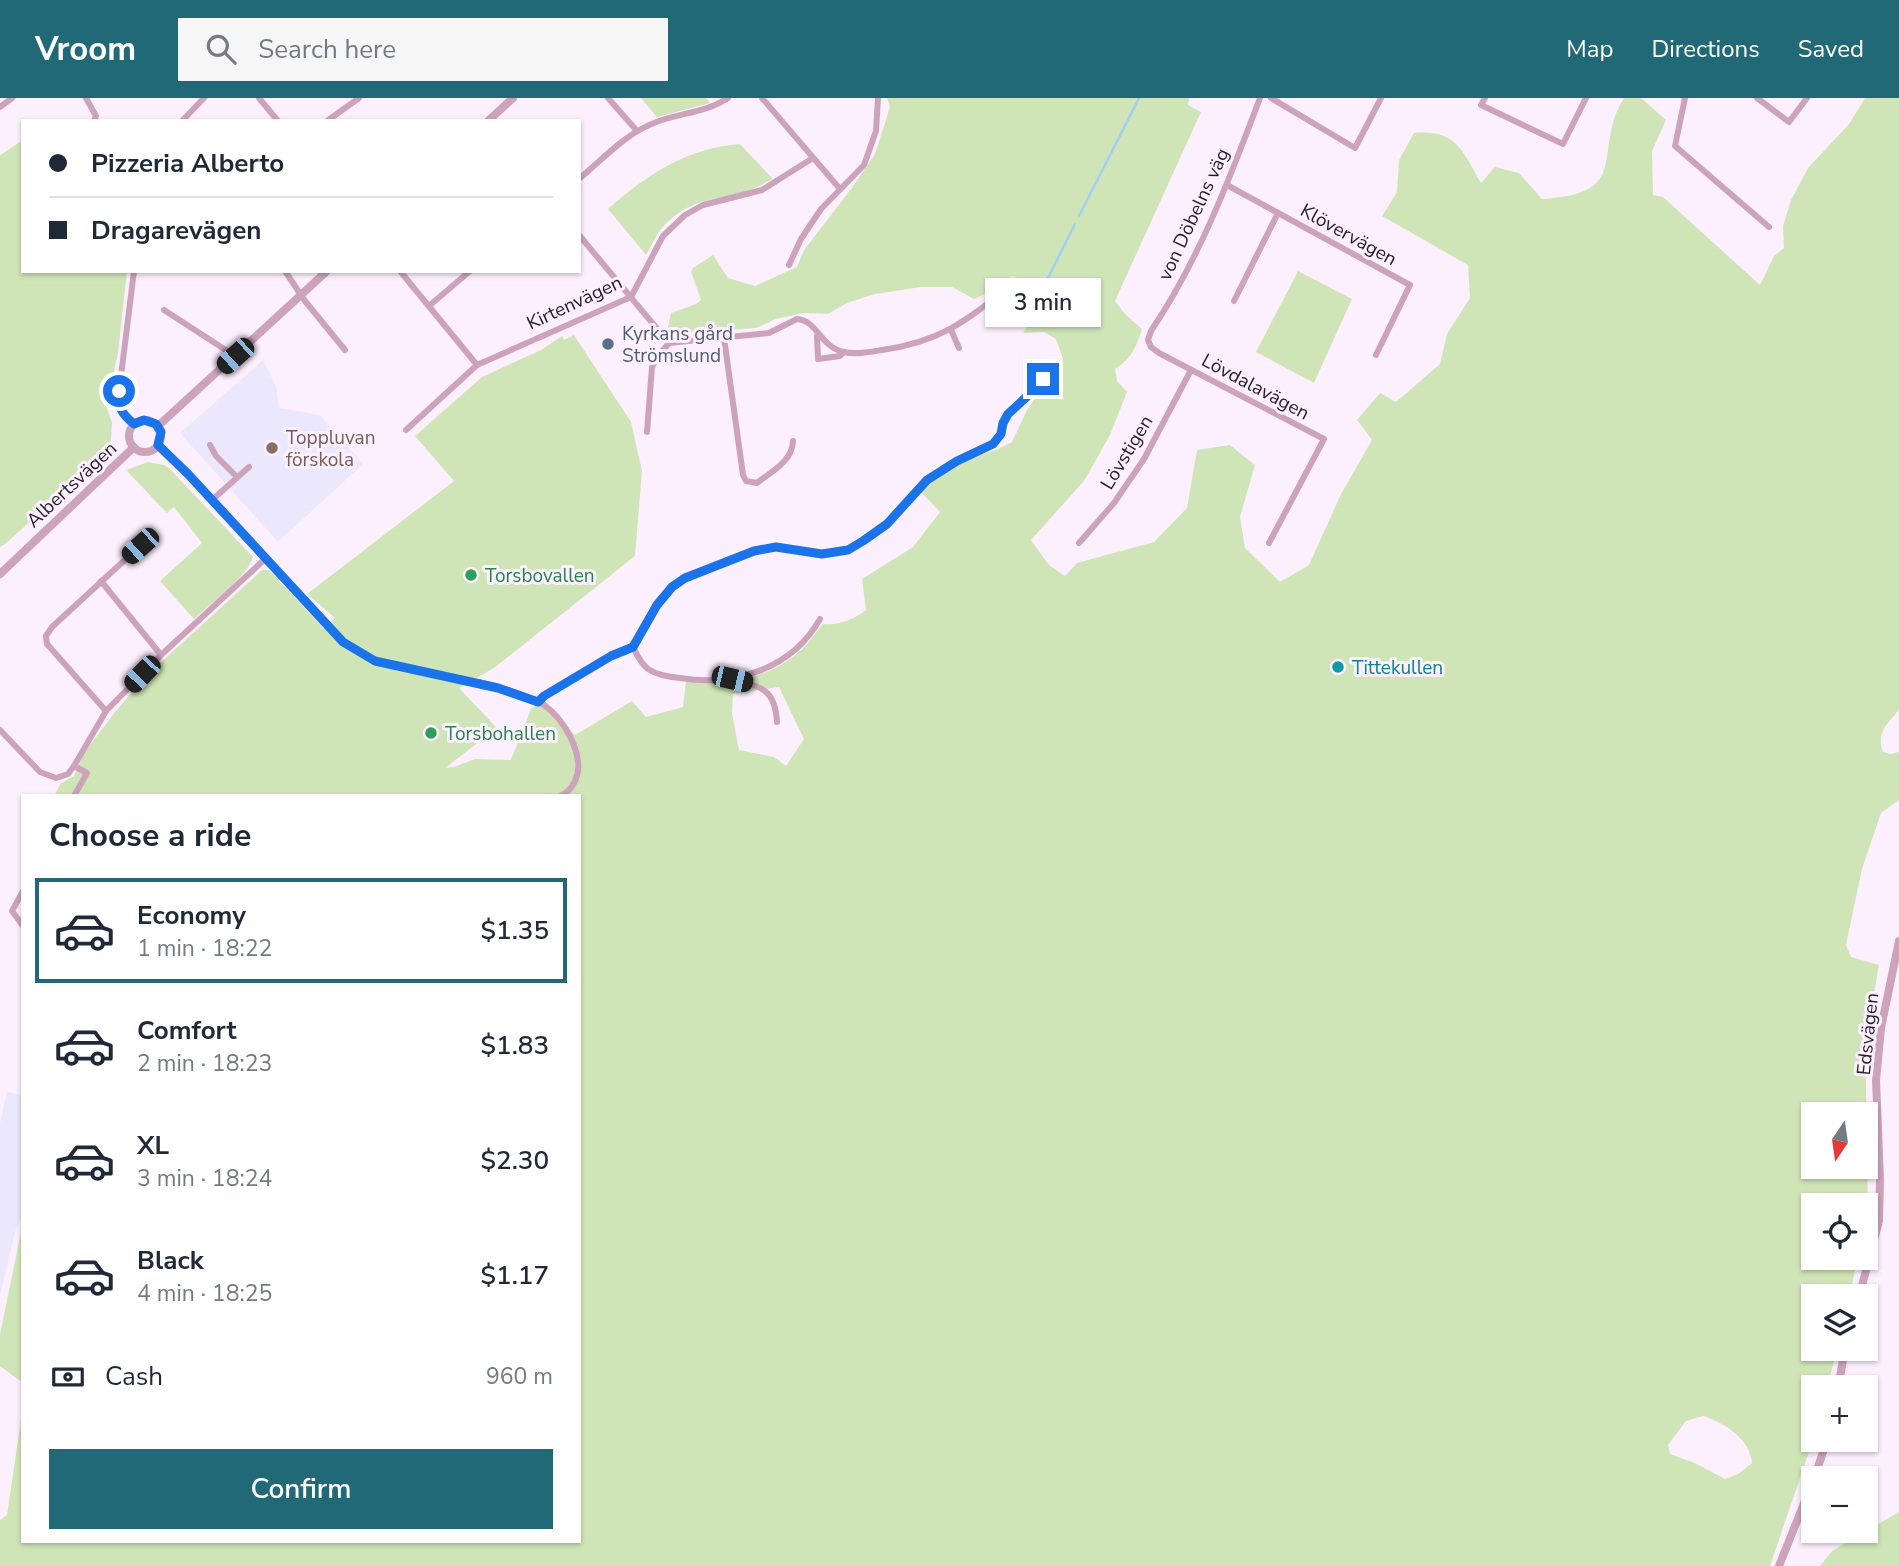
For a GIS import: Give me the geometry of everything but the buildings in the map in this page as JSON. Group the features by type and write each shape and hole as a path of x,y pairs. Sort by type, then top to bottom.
{"street":[{"path":"0,107 12,98"},
{"path":"86,98 96,116 95,119"},
{"path":"184,119 204,98"},
{"path":"260,98 276,119"},
{"path":"330,119 359,98"},
{"path":"490,119 513,98"},
{"path":"608,98 637,131"},
{"path":"581,177 637,131 656,122 716,105 728,98"},
{"path":"762,98 840,189"},
{"path":"789,265 801,239 821,209 853,179 867,157 876,131 878,98"},
{"name":"von Döbelns väg","path":"1148,340 1185,274 1227,185 1260,98"},
{"path":"1271,98 1355,148 1381,98"},
{"path":"1485,98 1481,105 1563,144 1586,98"},
{"path":"1685,98 1675,146 1769,227"},
{"path":"1757,98 1789,122 1807,98"},
{"name":"Kirtenvägen","path":"406,430 477,365 631,297 658,244 679,219 704,205 762,190 813,158"},
{"name":"Klövervägen","path":"1227,185 1410,285 1376,355"},
{"name":"Klövervägen","path":"1234,301 1278,213"},
{"path":"581,237 669,343"},
{"path":"134,273 118,400 123,414 134,424"},
{"path":"286,273 345,350"},
{"path":"158,426 325,273"},
{"path":"402,273 477,365"},
{"path":"429,306 468,273"},
{"path":"647,432 652,367 657,356 669,343 769,333 797,319 809,322 827,344 844,352 889,349 919,342 950,330 1015,282"},
{"path":"164,310 235,356"},
{"path":"950,330 959,348"},
{"path":"817,335 818,359 840,356 844,352"},
{"path":"724,338 746,481 757,483 785,461 792,451 793,441"},
{"name":"Lövdalavägen","path":"1148,340 1159,352 1324,439 1269,543"},
{"name":"Lövstigen","path":"1079,543 1114,503 1144,459 1191,370"},
{"path":"538,702 611,656 633,647 657,605 672,587 685,578 754,551 776,547 822,554 848,550 863,541 887,524 927,480 957,461 993,444 1001,434 1008,414 1043,379"},
{"path":"146,420 158,426 161,435 154,449 145,452 134,447 129,437 134,424 146,420"},
{"path":"158,445 343,642 375,661 498,688 538,702 560,722 576,749 579,765 576,780 566,794"},
{"path":"210,445 216,456 237,477"},
{"name":"Albertsvägen","path":"0,574 134,447"},
{"path":"212,500 249,467"},
{"path":"106,711 47,643 46,635 140,546"},
{"path":"0,730 40,772 57,778 68,774 106,711 161,655 265,559"},
{"path":"101,581 161,655"},
{"path":"633,647 647,668 655,673 699,682 732,679 745,677 776,664 796,651 820,619"},
{"path":"732,679 760,687 770,694 774,701 777,722"},
{"path":"75,766 87,773 75,794"},
{"path":"21,895 12,911 21,923"},
{"name":"Edsvägen","path":"1862,1284 1879,1220 1877,1080 1881,1028 1899,941"},
{"path":"1779,1566 1801,1512"}],"shaded area":[{"name":"Toppluvan förskola","path":"263,360 276,386 279,408 320,415 363,464 278,542 180,433"},
{"path":"7,1092 21,1095 21,1219 16,1229 0,1295 0,1123"}],"green space":[{"path":"641,98 706,98 710,103 657,117"},
{"path":"887,98 1189,98 1188,105 1201,112 1115,301 1142,329 1132,352 1115,369 1117,381 1127,392 1110,435 1084,481 1031,540 1049,565 1065,576 1077,563 1154,542 1187,508 1197,450 1230,445 1255,465 1240,517 1245,548 1280,582 1309,565 1341,494 1372,440 1357,420 1380,393 1396,402 1440,364 1447,334 1470,298 1468,265 1382,216 1397,192 1399,160 1414,133 1440,134 1449,138 1463,152 1481,183 1495,167 1519,173 1542,199 1571,195 1589,189 1600,179 1615,117 1624,98 1641,98 1666,120 1652,151 1653,195 1663,197 1760,285 1774,256 1784,248 1783,226 1791,200 1808,168 1849,124 1865,98 1899,98 1899,710 1884,729 1881,745 1883,752 1899,752 1899,800 1881,813 1862,869 1846,945 1851,957 1879,965 1867,1034 1866,1102 1801,1102 1801,1180 1867,1180 1868,1193 1801,1193 1801,1270 1855,1270 1852,1284 1801,1284 1801,1361 1834,1361 1830,1375 1801,1375 1801,1452 1809,1452 1804,1466 1801,1466 1801,1475 1770,1566 0,1566 0,1520 7,1515 21,1420 21,1543 581,1543 581,794 55,794 61,783 74,776 84,753 145,677 262,570 269,570 324,629 335,618 307,594 454,481 415,436 482,377 541,350 562,336 564,340 574,335 631,422 642,471 635,556 494,668 459,688 497,728 445,768 475,759 511,760 531,709 544,700 575,735 632,701 646,717 683,707 686,681 717,683 763,673 790,659 823,624 846,621 866,610 862,579 913,547 940,512 921,492 931,480 956,463 1012,442 1027,410 1063,359 1056,339 1044,332 1023,333 1034,317 1029,285 1012,276 993,290 974,299 952,287 921,287 875,294 847,303 828,314 804,313 776,319 756,328 671,334 668,327 671,313 701,300 691,272 693,268 713,255 728,278 755,286 797,267 804,250 875,154 890,107","holes":["779,687 804,739 786,766 774,757 739,750 732,713 733,694","1703,1416 1720,1423 1741,1439 1750,1454 1752,1463 1738,1474 1725,1479 1695,1463 1670,1454 1668,1445 1686,1421"]},
{"path":"21,141 21,273 127,273 118,353 106,406 112,422 107,453 0,547 0,155"},
{"path":"740,144 773,179 737,194 688,207 661,230 646,255 608,209 637,185 668,165 702,151"},
{"path":"1298,271 1352,299 1314,383 1256,352"},
{"path":"148,462 169,468 253,557 244,573 194,619 160,581 202,543 174,507 167,513 126,470"},
{"path":"21,1233 21,1382 0,1366 0,1334"},
{"path":"1899,1512 1899,1566 1820,1566 1832,1551 1846,1543 1878,1543 1878,1524"}],"waterway":[{"path":"1079,216 1139,98"},
{"path":"1030,314 1075,224"}],"place":[{"name":"Kyrkans gård Strömslund","path":"608,344"},
{"name":"Toppluvan förskola","path":"272,448"},
{"name":"Torsbovallen","path":"471,575"},
{"name":"Tittekullen","path":"1338,667"},
{"name":"Torsbohallen","path":"431,733"}],"route":[{"path":"119,391 119,408 123,414 134,424 144,420 156,424 161,432 158,445 343,642 375,661 498,688 538,702 611,656 633,647 657,605 672,587 685,578 754,551 776,547 810,553 835,553 848,550 863,541 887,524 927,480 957,461 993,444 1001,434 1008,414 1043,379"}]}
